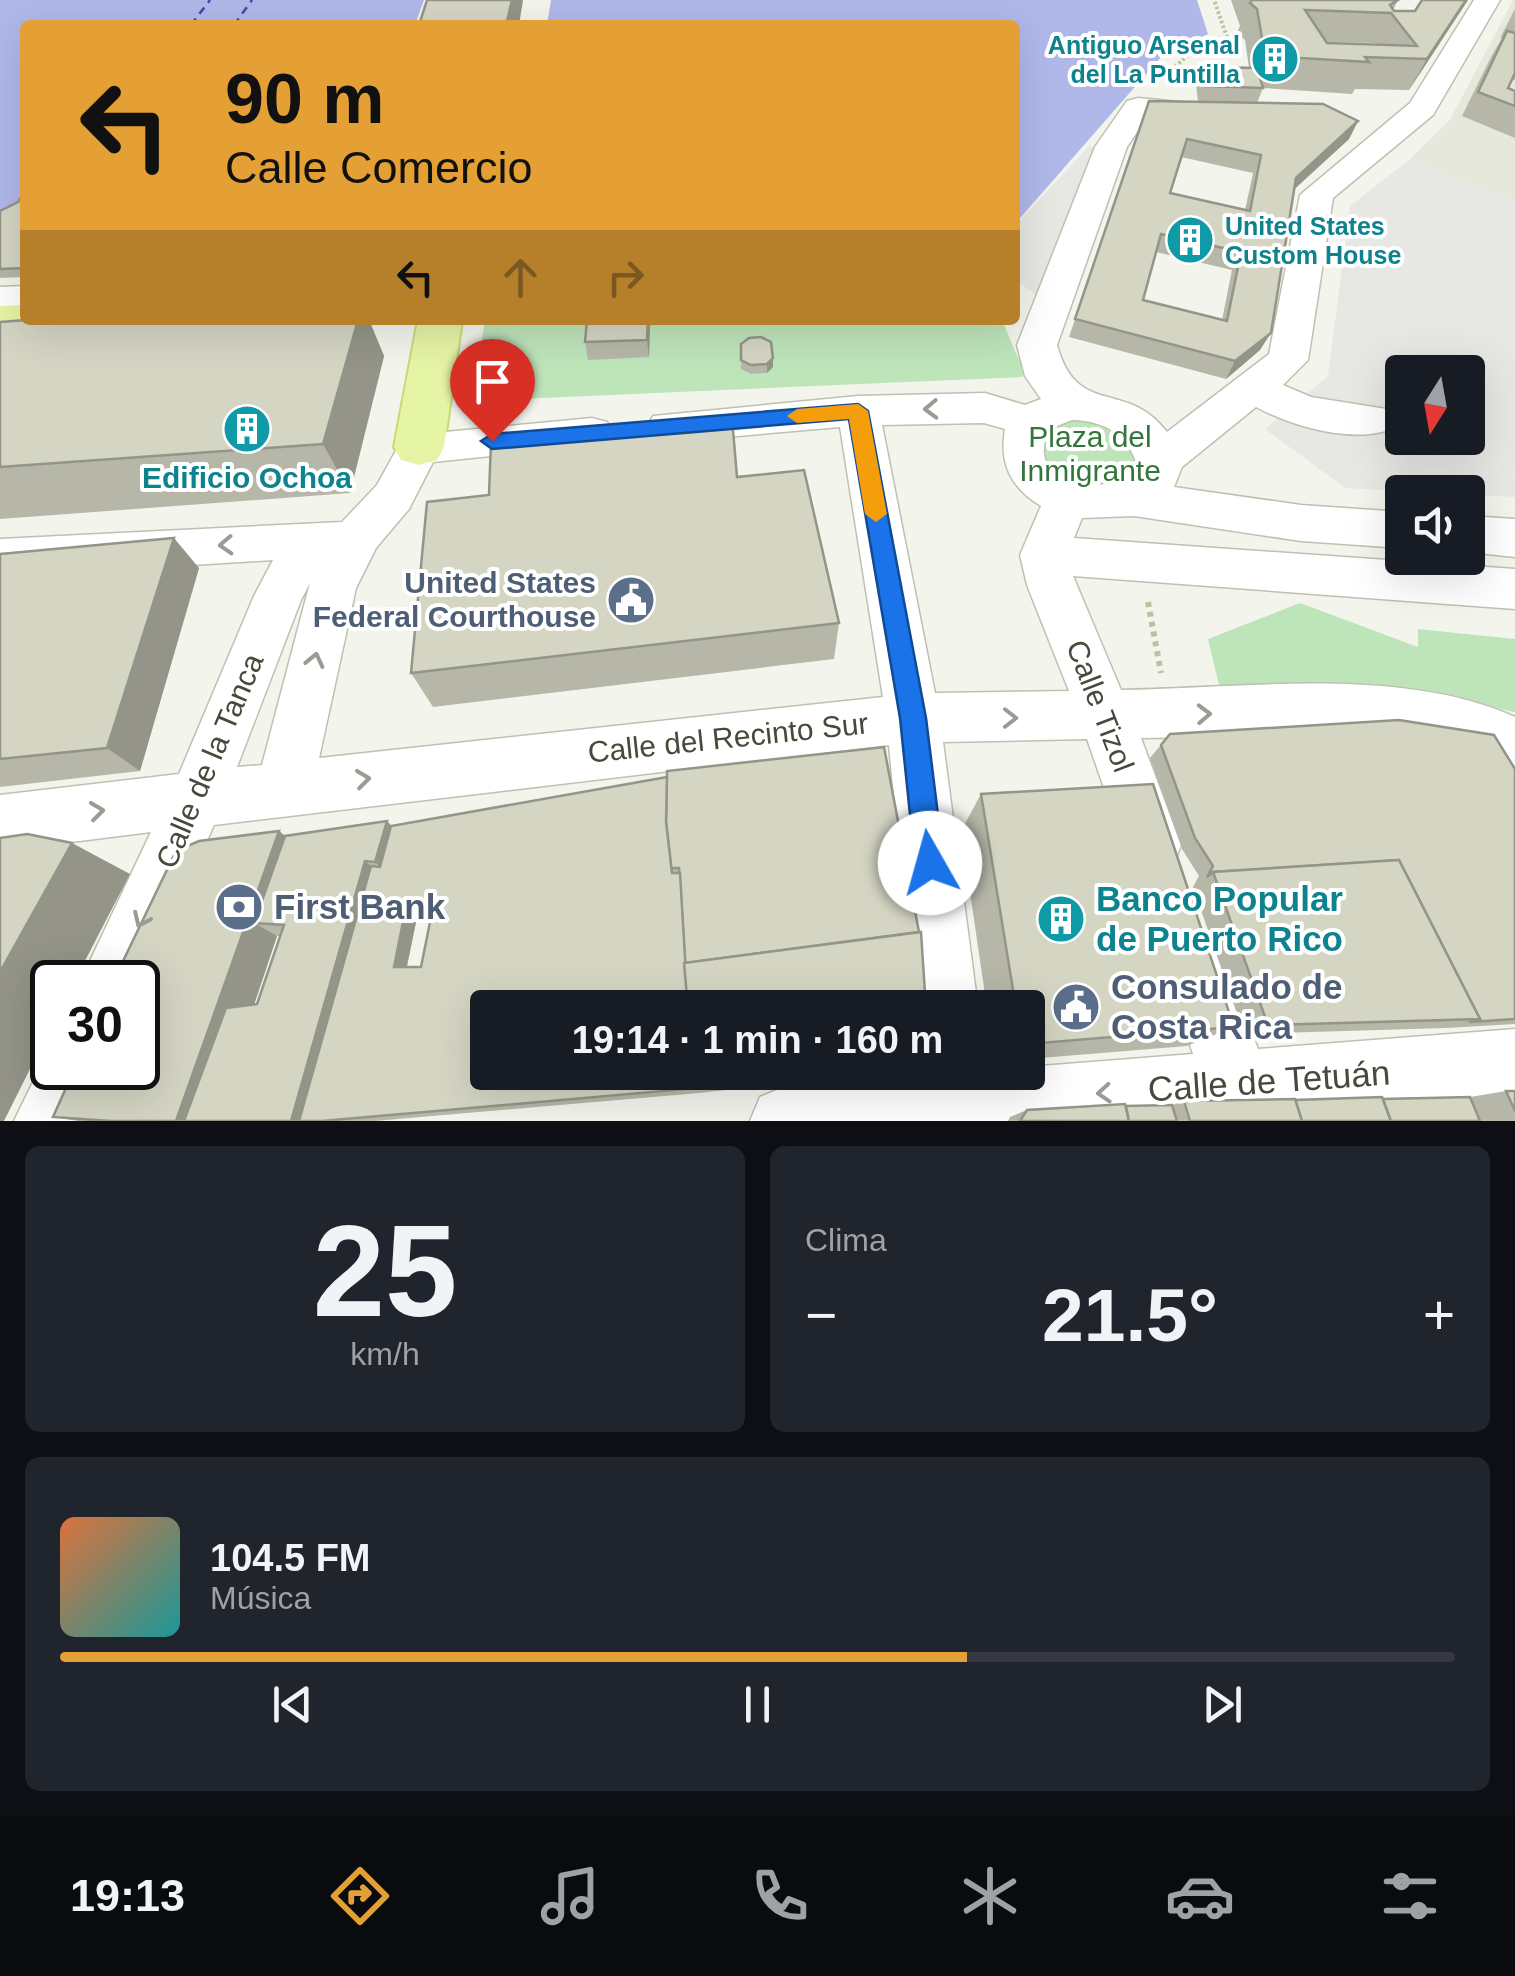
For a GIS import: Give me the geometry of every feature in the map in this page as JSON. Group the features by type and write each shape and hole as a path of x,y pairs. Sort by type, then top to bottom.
{"main road":[{"path":"418,447 439,325"},
{"path":"12,330 66,344"}],"street":[{"path":"1027,421 1020,438 1021,454 1030,471 1066,500 1115,504 1288,360 1316,195 1422,109 1477,41 1487,0"},
{"path":"1148,480 1154,444 1140,428 1084,406 1045,376 1037,345 1111,146 1138,108 1243,116"},
{"path":"1358,123 1396,131"},
{"path":"0,558 334,538 393,498 418,447 858,411 985,408 1027,421 1084,406 1242,400 1299,411 1370,408"},
{"path":"858,411 913,718 944,990"},
{"path":"1148,480 1301,523 1385,529"},
{"path":"1066,500 1044,554 1515,589"},
{"path":"1485,535 1515,538"},
{"name":"Calle de la Tanca","path":"284,789 332,588 334,538"},
{"name":"Calle de la Tanca","path":"122,960 197,799 278,596 334,538"},
{"name":"Calle Tizol","path":"1044,554 1051,585 1106,717 1237,1084"},
{"name":"Calle del Recinto Sur","path":"0,823 913,718 1362,710 1470,723 1515,744"},
{"name":"Calle de Tetuán","path":"784,1121 956,1099 1237,1084 1515,1062"},
{"path":"48,1121 63,1090"}],"path":[{"path":"1138,108 1142,96 1187,56 1226,37 1214,0"},
{"path":"1142,562 1162,681"}],"shaded area":[{"path":"1513,0 1515,202 1409,160 1450,120"},
{"path":"1090,145 1101,157 1041,298 1020,283 1020,221"},
{"path":"1409,160 1515,202 1515,497 1485,495 1485,475 1385,475 1385,490 1345,488 1265,429 1328,376 1350,206"}],"green space":[{"path":"484,325 1004,325 1024,372 1022,377 494,400 474,390"},
{"name":"Plaza del Inmigrante","path":"1083,420 1125,436 1138,459 1130,480 1103,485 1079,483 1060,475 1048,463 1042,449 1046,436 1059,426"},
{"path":"1300,603 1418,647 1418,629 1515,639 1515,712 1428,695 1219,685 1208,639"}],"water":[{"path":"0,0 424,0 417,20 20,20 20,212 0,222"},
{"path":"551,0 1197,0 1208,34 1161,57 1020,218 1020,20 548,20"}],"building":[{"path":"427,0 512,0 507,20 421,20"},
{"path":"1398,0 1390,5 1394,11 1415,11 1422,0 1466,0 1427,59 1365,57 1369,62 1265,56 1257,9 1250,3","holes":["1305,10 1391,13 1417,46 1327,43"]},
{"path":"1507,31 1515,33 1515,73 1508,88 1515,91 1515,106 1478,92"},
{"path":"1203,67 1257,68 1263,88 1205,86"},
{"name":"United States Custom House","path":"1149,101 1323,104 1358,121 1296,178 1271,333 1235,361 1075,319","holes":["1187,139 1261,155 1250,211 1170,193","1161,234 1241,252 1227,321 1143,300"]},
{"path":"20,199 20,268 0,269 0,211"},
{"path":"0,322 357,325 323,444 0,467"},
{"path":"587,325 648,325 647,340 585,342"},
{"path":"761,337 771,342 773,358 767,364 751,365 741,360 741,344 749,338"},
{"name":"United States Federal Courthouse","path":"732,418 737,477 804,470 839,623 411,673 427,502 489,495 491,442"},
{"path":"174,538 107,748 0,759 0,554"},
{"path":"1399,720 1494,735 1515,769 1515,1019 1469,1022 1480,1019 1399,860 1213,872 1207,877 1213,866 1195,838 1161,745 1170,734"},
{"path":"884,747 919,932 685,963 679,868 671,868 666,822 667,771"},
{"path":"667,777 666,822 672,873 680,873 687,990 470,990 470,1090 674,1090 299,1121 371,866 380,867 391,826","holes":["405,912 432,912 421,967 394,967"]},
{"name":"Banco Popular de Puerto Rico","path":"1153,784 1234,1027 1045,1043 1045,990 1013,990 981,794"},
{"path":"387,821 375,862 365,861 291,1121 184,1121 226,1008 257,1004 284,925 254,923 285,836"},
{"path":"279,831 176,1121 53,1117 65,1090 160,1090 160,960 124,960 176,851 199,841"},
{"path":"27,834 72,843 0,972 0,838"},
{"path":"1399,860 1480,1019 1268,1025 1213,872"},
{"path":"921,932 925,990 686,990 684,963"},
{"path":"1506,1091 1515,1091 1515,1111"},
{"path":"1382,1097 1391,1121 1302,1121 1295,1100"},
{"path":"1470,1097 1480,1121 1391,1121 1383,1099"},
{"path":"1295,1099 1302,1121 1190,1121 1184,1101"},
{"path":"1125,1104 1129,1121 1020,1121 1027,1110"},
{"path":"1172,1105 1177,1121 1129,1121 1126,1106"}],"ferry route":[{"path":"195,20 210,0"},
{"path":"238,20 252,0"}],"slow traffic":[{"path":"797,416 858,411 876,514"}],"place":[{"name":"Antiguo Arsenal del La Puntilla","path":"1275,59"},
{"name":"United States Custom House","path":"1190,240"},
{"name":"Edificio Ochoa","path":"247,429"},
{"name":"United States Federal Courthouse","path":"631,600"},
{"name":"First Bank","path":"239,907"},
{"name":"Banco Popular de Puerto Rico","path":"1061,919"},
{"name":"Consulado de Costa Rica","path":"1076,1007"}],"route":[{"path":"492,441 858,411 913,718 930,863"}]}
